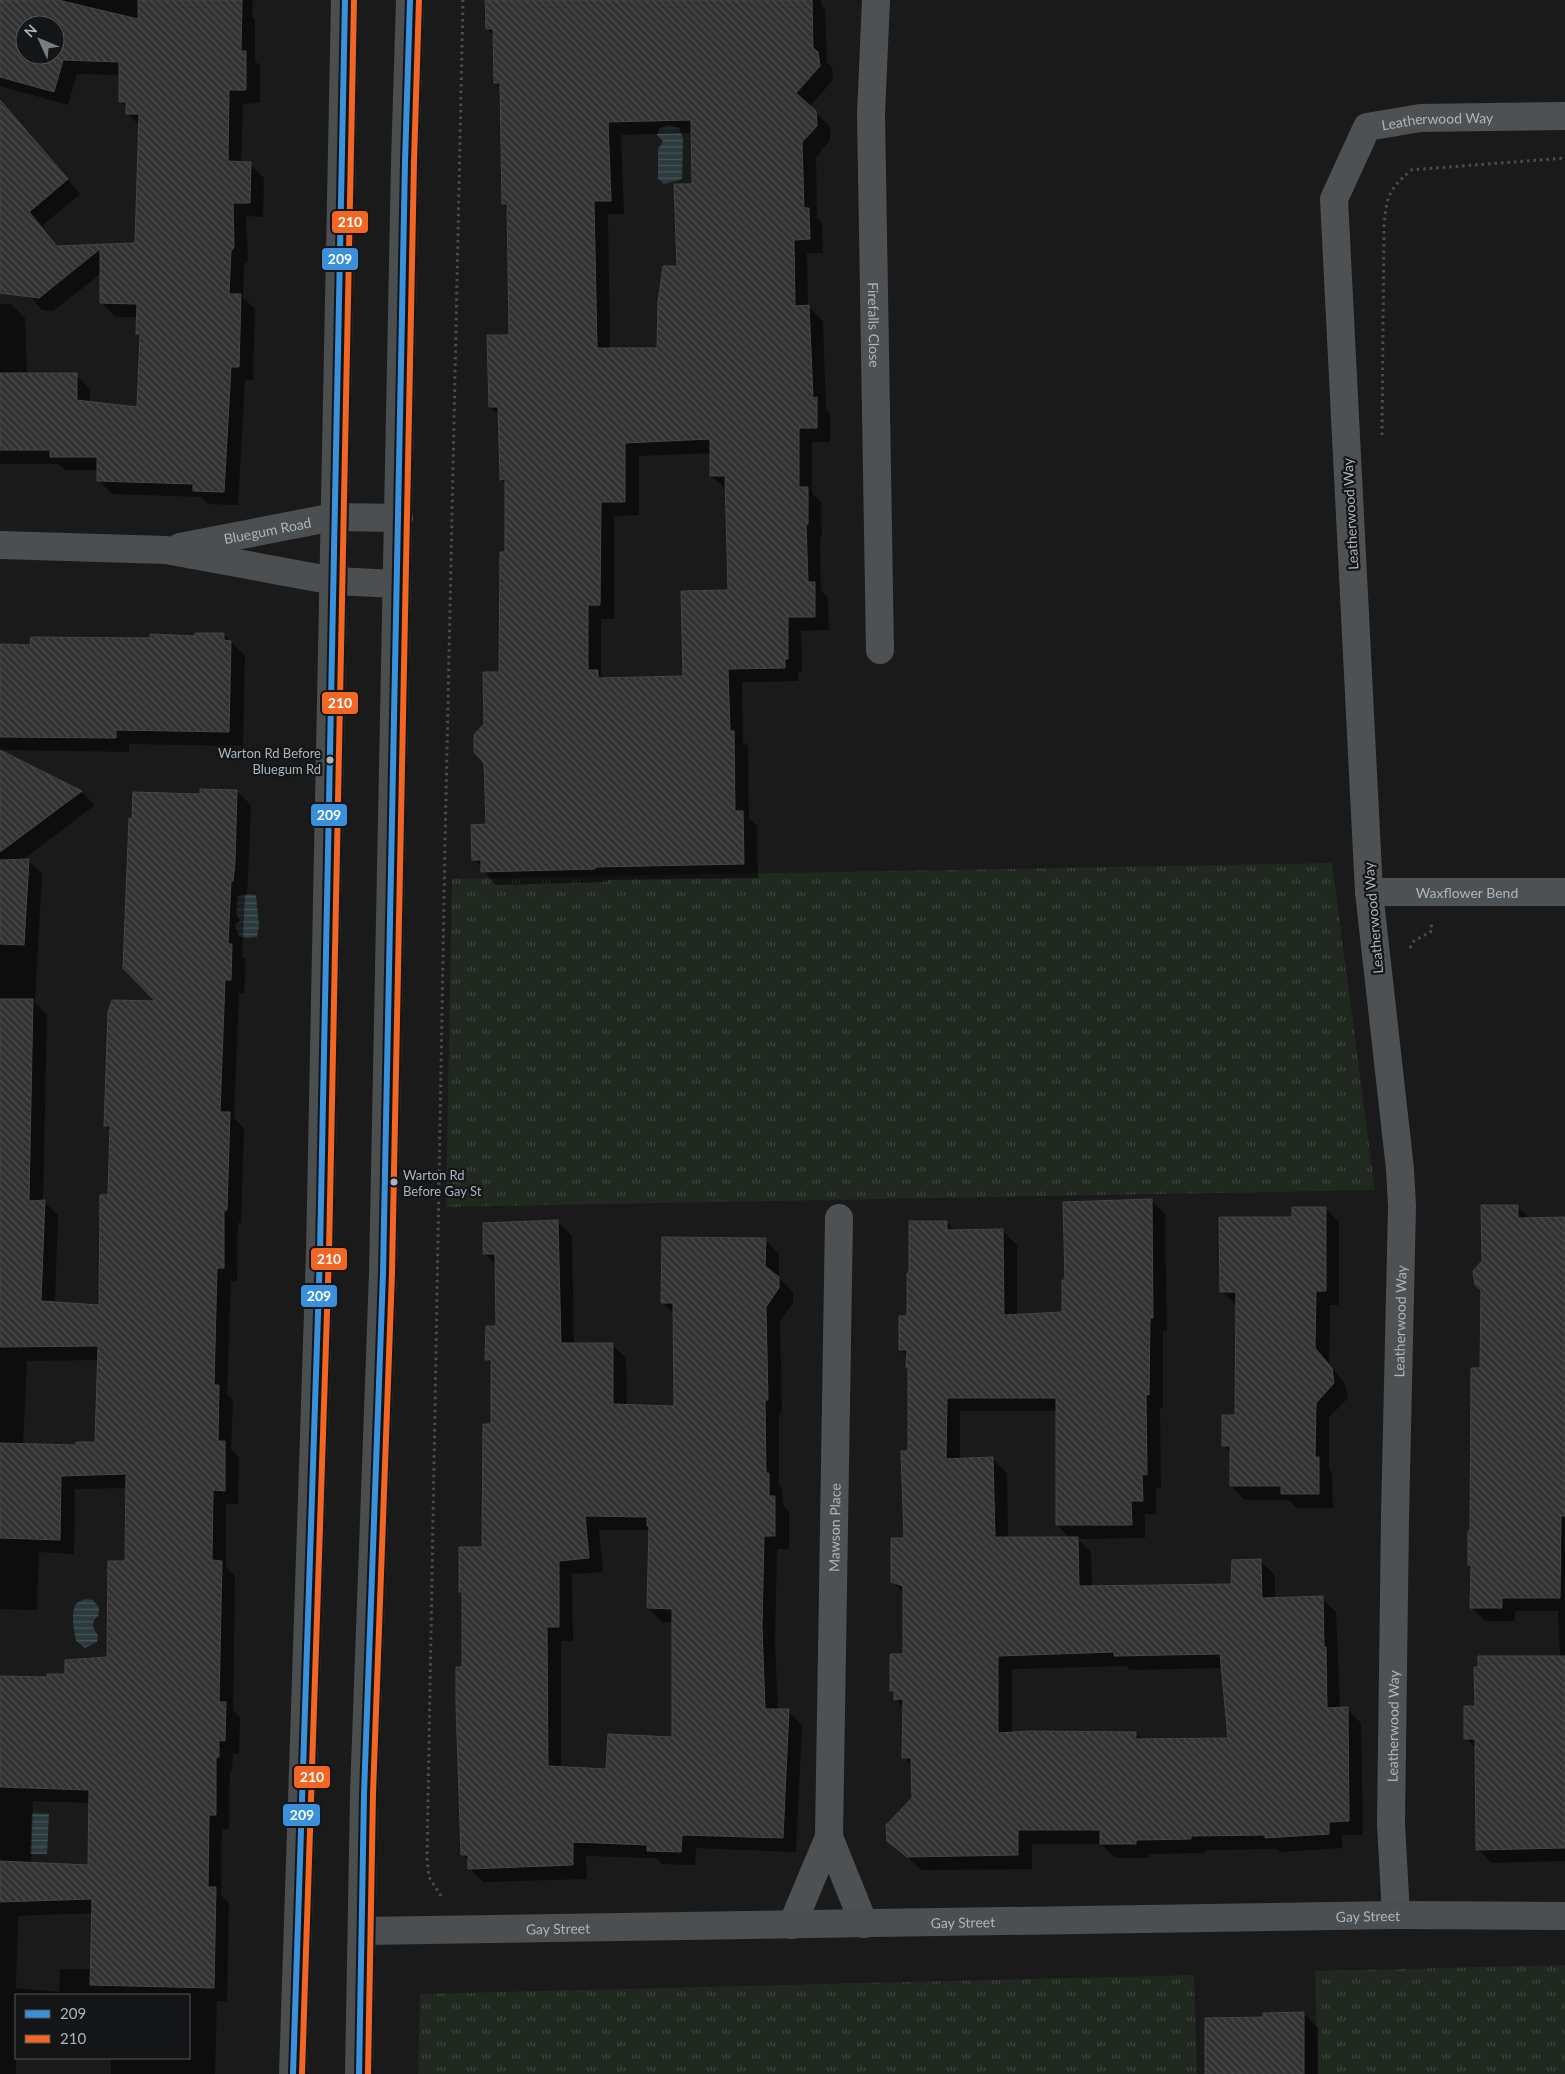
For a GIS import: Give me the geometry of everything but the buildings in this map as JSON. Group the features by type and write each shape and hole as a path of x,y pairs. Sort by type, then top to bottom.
{"main road":[{"path":"293,2074 320,1252 345,0"},
{"path":"359,2074 365,1774 383,1273 396,584 410,0"}],"street":[{"name":"Firefalls Close","path":"876,0 871,114 880,650"},
{"name":"Leatherwood Way","path":"1396,1915 1391,1824 1402,1206 1400,1169 1369,892 1334,198 1367,127 1420,118 1565,116"},
{"name":"Bluegum Road","path":"166,550 334,517 399,518"},
{"name":"Bluegum Road","path":"0,545 166,550 334,581 396,584"},
{"name":"Waxflower Bend","path":"1369,892 1565,892"},
{"name":"Mawson Place","path":"792,1925 829,1836 839,1218"},
{"name":"Mawson Place","path":"829,1836 864,1924"},
{"name":"Gay Street","path":"362,1931 1396,1915 1565,1916"}],"path":[{"path":"446,1901 437,1894 429,1877 427,1859 445,844 463,0"}],"green space":[{"path":"1332,863 1375,1190 446,1207 452,879"},
{"path":"1565,1965 1565,2074 1318,2074 1315,1971"},
{"path":"1194,1975 1197,2074 418,2074 420,1994"}],"shaded area":[{"path":"669,125 679,128 683,138 682,179 664,184 658,179 658,149 663,141 657,135 660,128"},
{"path":"246,894 256,895 259,925 257,937 246,938 239,936 235,924 240,921 236,913 238,896"},
{"path":"85,1599 93,1600 99,1608 98,1616 94,1620 93,1625 98,1635 97,1642 85,1648 76,1641 73,1615 77,1603"},
{"path":"32,1813 49,1814 47,1854 30,1854"}],"transit line":[{"name":"209","path":"293,2074 320,1252 345,0"},
{"name":"210","path":"302,2074 329,1252 354,0"},
{"name":"209","path":"359,2074 364,1794 383,1273 405,162 410,0"},
{"name":"210","path":"368,2074 373,1794 392,1273 414,162 419,0"}],"place":[{"name":"Warton Rd Before Bluegum Rd","path":"330,760"},
{"name":"Warton Rd Before Gay St","path":"394,1182"}]}
